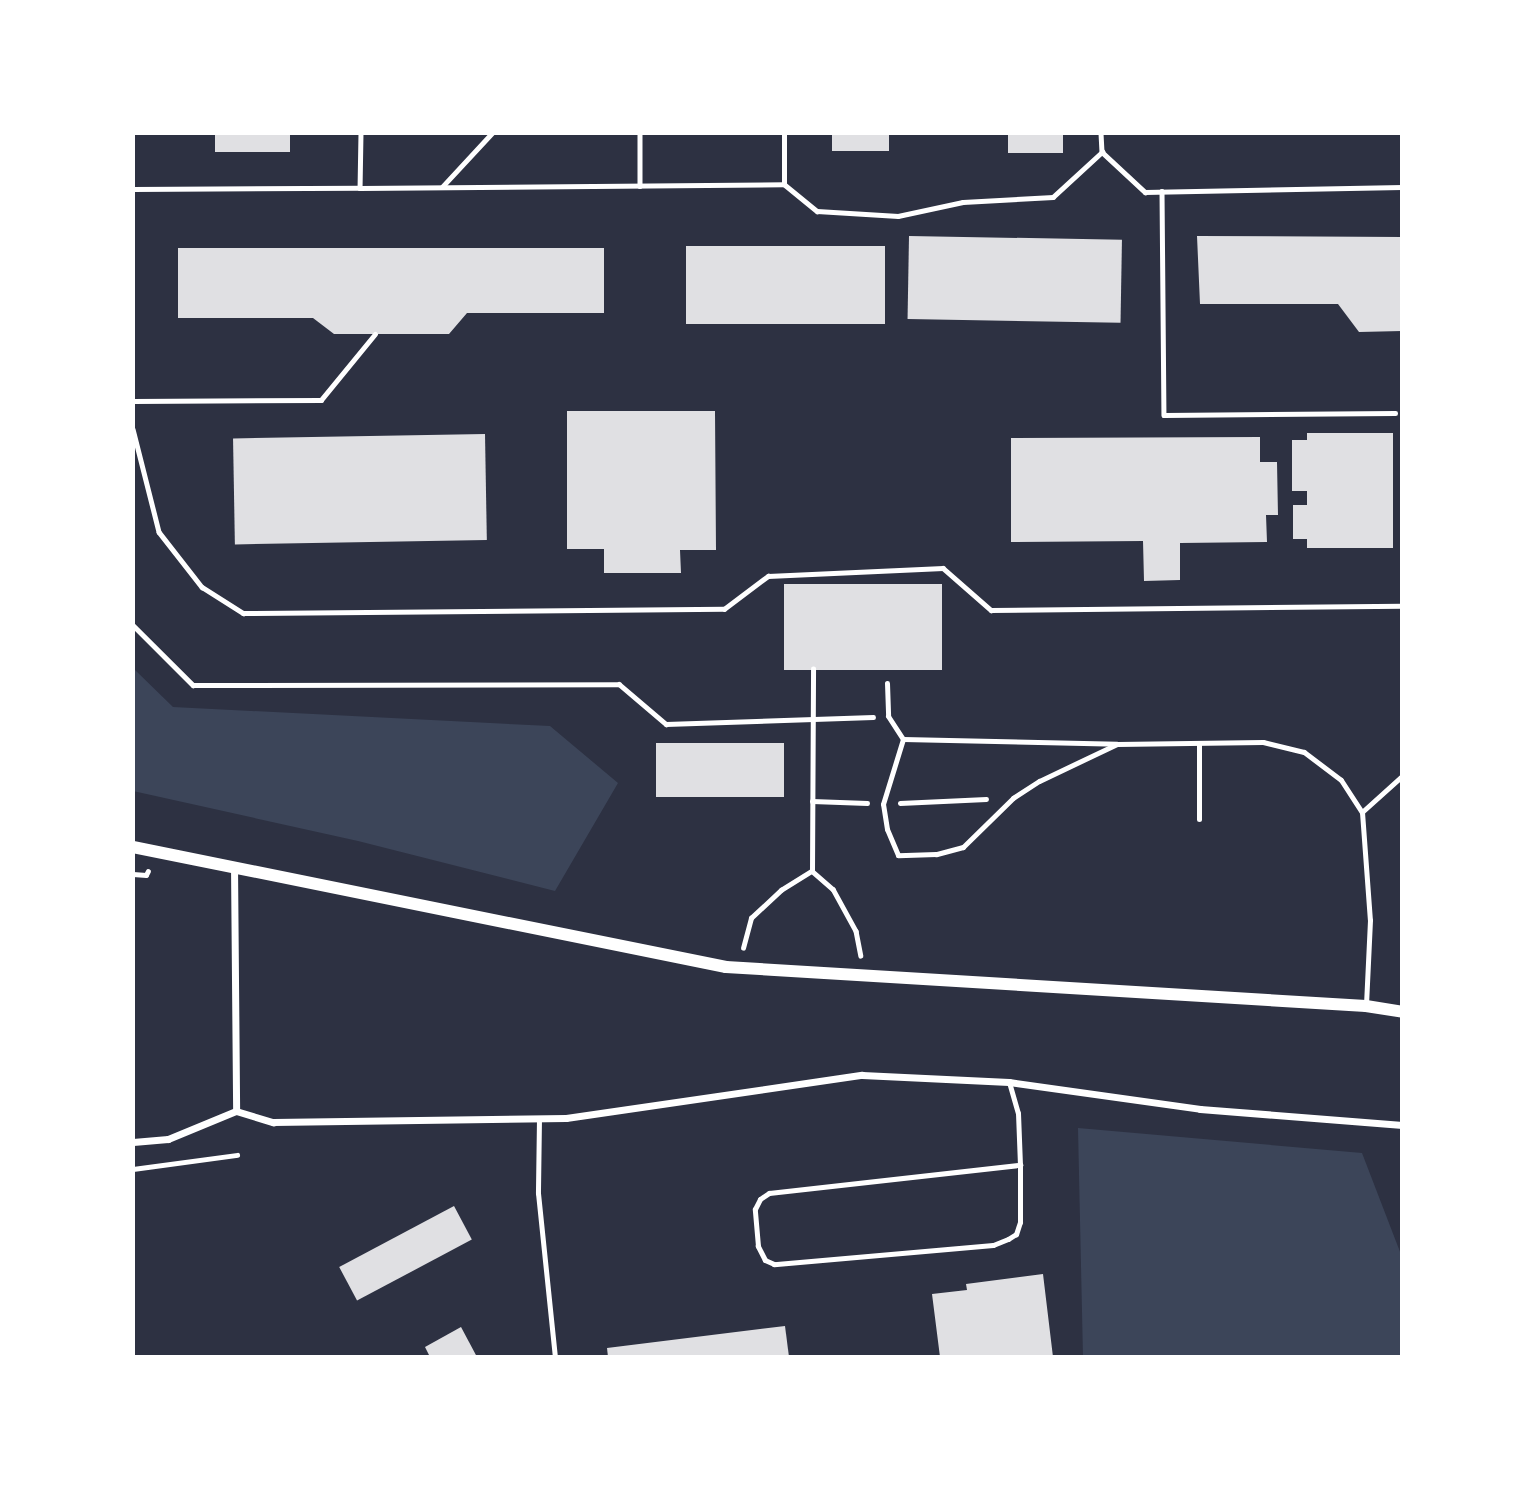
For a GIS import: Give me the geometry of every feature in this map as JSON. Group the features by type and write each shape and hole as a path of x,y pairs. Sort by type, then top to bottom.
{"street":[{"path":"133,847 234,865 738,968 1366,1006 1402,1012"},
{"path":"234,865 236,1111"},
{"path":"133,1142 168,1139 236,1111 272,1122 539,1118 611,1112 862,1075 1009,1082 1200,1109 1402,1125"}],"lane":[{"path":"887,683 888,716 903,739"},
{"path":"903,739 1117,744 1263,742 1304,752 1340,780 1362,812 1370,920 1366,1006"},
{"path":"903,739 883,804 887,829 898,855 936,854 963,847 1013,798 1039,781 1117,744"},
{"path":"1199,744 1199,819"},
{"path":"1362,812 1402,776"},
{"path":"1009,1082 1018,1113 1020,1165 1020,1222 1016,1234 992,1244 774,1264 765,1260 758,1245 755,1209 769,1193 1020,1165"},
{"path":"539,1118 538,1193 555,1357"}],"path":[{"path":"360,133 360,188"},
{"path":"441,188 492,133"},
{"path":"640,133 640,186"},
{"path":"784,133 784,184"},
{"path":"1101,133 1102,152 1145,192 1402,187"},
{"path":"133,189 784,184 817,211 898,216 963,202 1053,197 1102,152"},
{"path":"1162,191 1164,415 1395,413"},
{"path":"133,401 321,400 375,334"},
{"path":"133,429 159,532 202,587 243,613 724,609 768,576 943,568 991,610 1402,606"},
{"path":"133,625 193,685 619,684 666,724 812,721 888,716"},
{"path":"813,670 812,871 833,889 856,931 865,975"},
{"path":"812,801 883,804 1013,798"},
{"path":"738,968 751,918 781,890 812,871"},
{"path":"133,1169 237,1155"}],"shaded area":[{"path":"133,668 173,707 550,726 618,783 555,891 358,841 133,791"},
{"path":"1078,1128 1362,1153 1402,1257 1402,1357 1083,1357"}],"building":[{"path":"215,133 290,133 290,152 215,152"},
{"path":"832,133 889,133 889,151 832,151"},
{"path":"1008,133 1063,133 1063,153 1008,153"},
{"path":"909,236 1122,240 1121,323 908,319"},
{"path":"1197,236 1402,237 1402,331 1359,332 1338,304 1200,304"},
{"path":"686,246 885,246 885,324 686,324"},
{"path":"178,248 604,248 604,313 467,313 449,334 334,334 313,318 178,318"},
{"path":"567,411 715,411 716,550 680,550 681,573 604,573 604,549 567,549"},
{"path":"1307,433 1393,433 1393,548 1307,548 1307,539 1293,539 1293,505 1307,505 1307,491 1292,491 1292,440 1307,440"},
{"path":"485,434 487,540 235,544 233,438"},
{"path":"1260,437 1260,462 1277,462 1278,515 1266,515 1267,542 1180,543 1180,580 1144,581 1143,541 1011,542 1011,438"},
{"path":"784,584 942,584 942,670 784,670"},
{"path":"656,743 784,743 784,797 656,797"},
{"path":"454,1206 472,1240 357,1301 339,1267"},
{"path":"1043,1274 1053,1357 940,1357 932,1294 967,1290 966,1284"},
{"path":"785,1326 789,1357 608,1357 607,1348"},
{"path":"461,1327 477,1357 430,1357 425,1347"}]}
